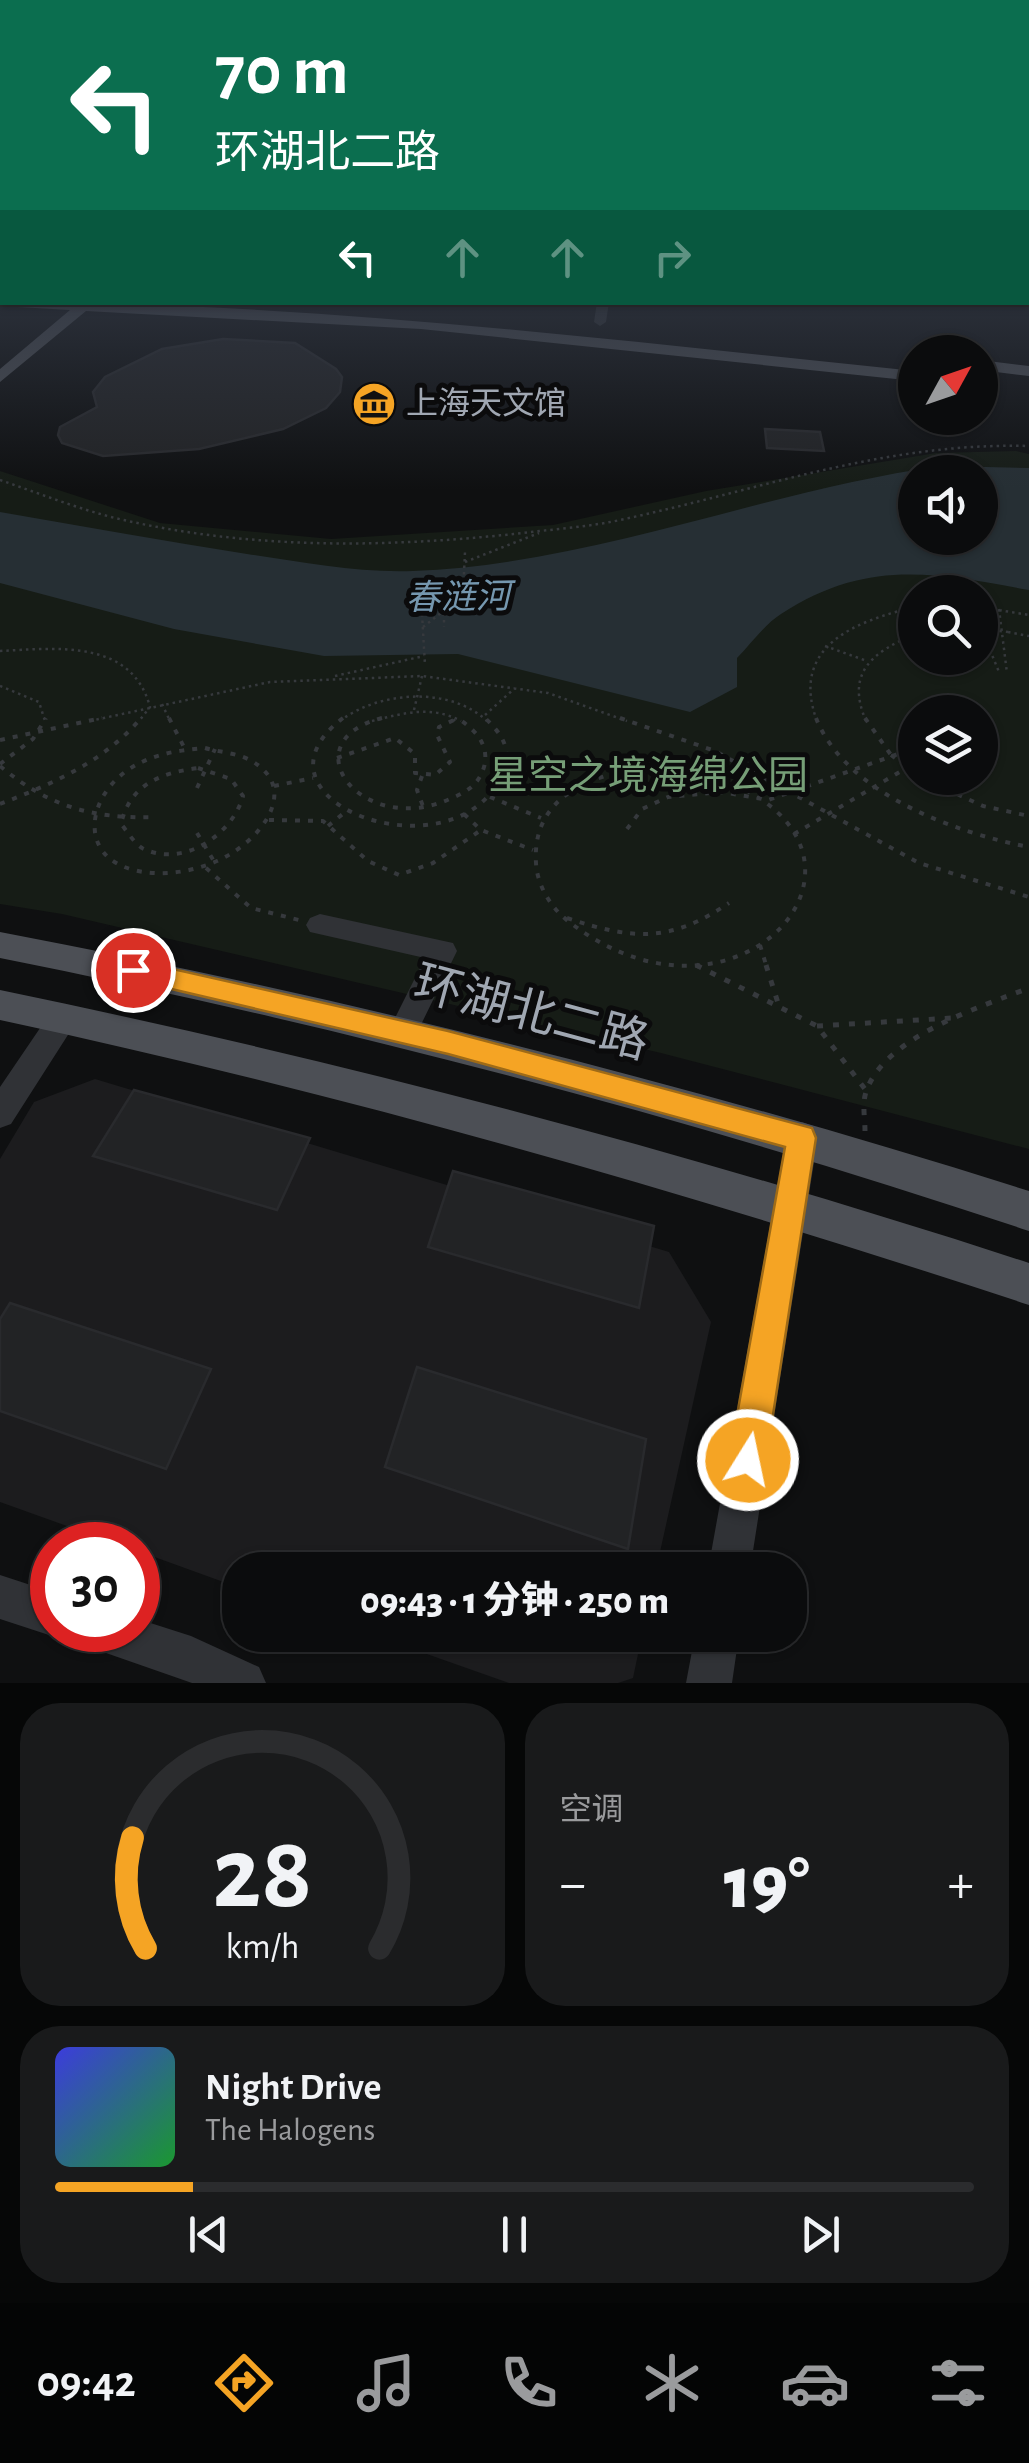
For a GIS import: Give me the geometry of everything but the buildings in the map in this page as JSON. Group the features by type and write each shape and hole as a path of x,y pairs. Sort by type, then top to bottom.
{"main road":[{"path":"0,377 52,333"},
{"path":"494,333 898,374"},
{"path":"998,367 1029,371"},
{"name":"环湖北二路","path":"0,945 199,982 403,1032 802,1138 1029,1211"},
{"path":"0,1005 424,1100 792,1205 1029,1284"}],"street":[{"path":"320,925 443,952 403,1032"},
{"path":"0,1114 63,1018"},
{"path":"732,1552 802,1138"},
{"path":"0,1597 30,1607"},
{"path":"160,1649 243,1683"},
{"path":"709,1683 714,1652"}],"path":[{"path":"0,480 126,520 188,532 300,546 479,545 652,513 880,454 966,442 1029,446"},
{"path":"464,562 545,530"},
{"path":"479,545 481,556"},
{"path":"464,594 465,552"},
{"path":"444,595 464,578"},
{"path":"444,581 444,627"},
{"path":"423,627 444,609"},
{"path":"1007,673 998,610 1029,616"},
{"path":"898,611 848,626 825,646 811,668 810,704 830,744 875,786 931,818 966,832 1029,848"},
{"path":"422,614 425,664"},
{"path":"998,631 1029,636"},
{"path":"898,641 883,647 858,680 859,709 876,740 898,760"},
{"path":"825,646 868,662"},
{"path":"0,651 51,649 101,658 129,668 143,680 150,707"},
{"path":"326,678 424,656"},
{"path":"393,676 397,661"},
{"path":"414,710 422,676"},
{"path":"0,740 270,682 422,676 548,692 716,751 919,863 1029,897"},
{"path":"0,686 40,702 46,718 41,732 28,746 0,765 29,792 92,819 154,817"},
{"path":"485,715 516,688"},
{"path":"416,697 460,702 485,715 502,732 510,754 506,776 490,797 464,814 433,824 400,827 367,822 321,794 314,778 314,753 324,733 368,704 416,697"},
{"path":"162,704 185,750"},
{"path":"0,804 82,770 130,733 150,707"},
{"path":"414,710 458,718 474,729 484,743 487,759 482,776 448,802 424,809 385,807 352,794 340,780 337,758 352,732 369,720 414,710"},
{"path":"337,758 350,758 389,736 400,738 416,754 415,773 422,776 445,770 449,756 437,735 443,723 458,718"},
{"path":"197,788 215,749"},
{"path":"215,749 255,760 270,775 276,794 269,820 259,836 215,864 174,874 143,872 117,864 99,850 91,831 92,819 104,790 124,772 148,759 185,750 215,749"},
{"path":"628,829 645,807 684,793 726,792 764,802 898,754"},
{"path":"672,765 711,773 748,789 764,802 778,812 794,834 807,872 802,904 781,932 745,954 692,964 646,960 599,944 562,917 539,884 533,850 542,818 564,793 596,775 632,766 672,765"},
{"path":"205,769 231,777 241,787 242,814 232,828 205,844 176,852 156,852 126,837 121,819 129,797 142,785 178,770 205,769"},
{"path":"794,834 898,773"},
{"path":"422,776 417,790 424,809"},
{"path":"274,786 314,778"},
{"path":"960,795 984,806 1029,816"},
{"path":"490,797 542,818"},
{"path":"328,826 345,812"},
{"path":"464,814 481,830 533,850"},
{"path":"269,820 323,822 370,866 404,876 424,871 481,830"},
{"path":"198,833 215,864"},
{"path":"206,868 251,908 320,925"},
{"path":"562,917 618,936 675,933 702,923 729,903"},
{"path":"760,945 778,1003"},
{"path":"692,964 778,1003 817,1026 866,1090"},
{"path":"864,1156 866,1090 879,1070 926,1030 1029,988"},
{"path":"817,1026 956,1018"}],"shaded area":[{"path":"95,1079 669,1252 711,1322 660,1552 222,1552 222,1581 160,1559 160,1522 56,1522 0,1502 0,1159 34,1102"},
{"path":"421,1652 638,1652 633,1678 618,1683 509,1683"}],"green space":[{"name":"星空之境海绵公园","path":"1016,451 1029,454 1029,1149 661,1053 62,914 0,904 0,471 160,523 331,539 553,525 706,491 898,459 898,555 998,555 998,455 924,455"}],"water":[{"name":"春涟河","path":"998,467 1029,468 1029,590 998,585 998,575 898,575 843,584 812,596 775,618 737,658 737,687 690,712 458,654 324,656 174,629 0,583 0,512 309,563 413,571 547,555 898,473 898,555 998,555"}],"place":[{"name":"上海天文馆","path":"374,404"}],"route":[{"path":"133,970 199,982 448,1042 802,1138 748,1460"}]}
